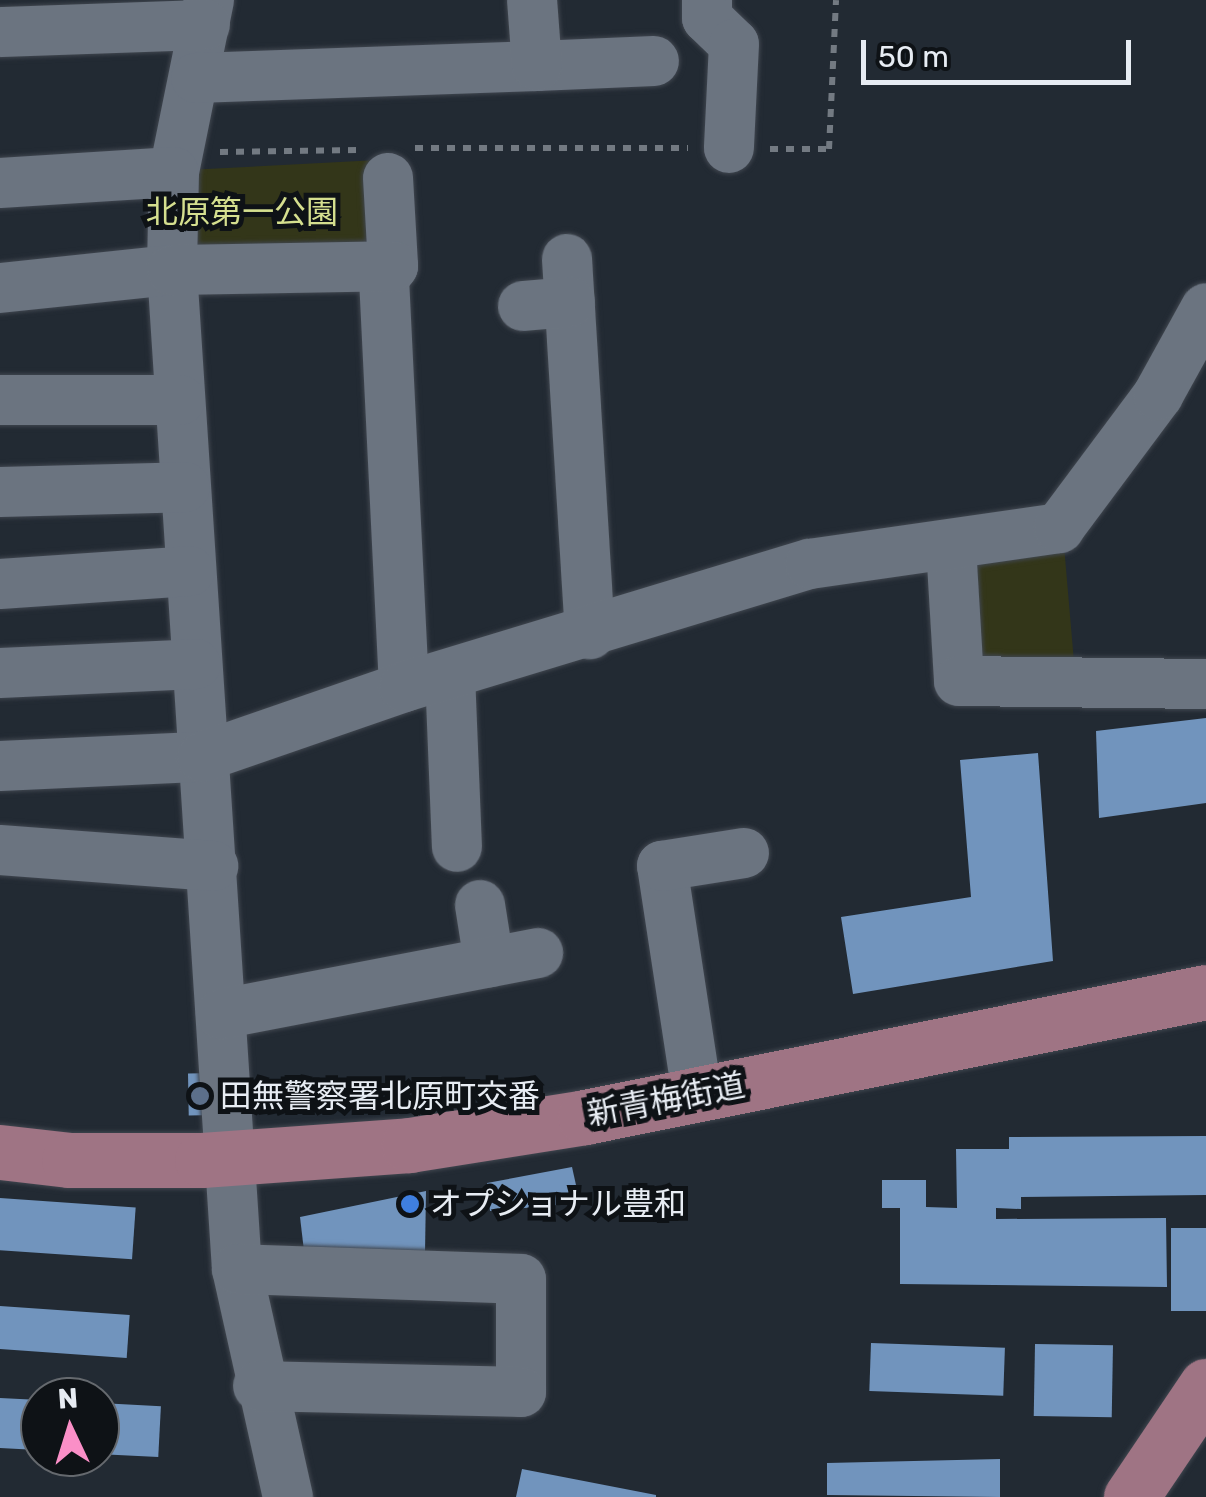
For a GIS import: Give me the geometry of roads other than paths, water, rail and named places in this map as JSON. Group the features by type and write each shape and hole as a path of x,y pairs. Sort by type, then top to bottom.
{"main road":[{"name":"新青梅街道","path":"0,1152 69,1160 228,1158 409,1145 696,1094 1206,992"},
{"path":"1131,1497 1206,1386"}],"street":[{"path":"532,0 537,66"},
{"path":"707,0 707,18 734,44 729,148"},
{"path":"0,32 207,12 177,163 172,270 237,1269 258,1386 288,1497"},
{"path":"196,78 654,60"},
{"path":"386,159 393,266 384,278 427,680 457,847"},
{"path":"0,183 177,163"},
{"path":"0,288 172,270 393,266"},
{"path":"553,289 590,634"},
{"path":"0,766 202,757 427,680 590,634 810,564 1059,528 1158,394 1206,308"},
{"path":"0,400 180,400"},
{"path":"0,492 185,487"},
{"path":"951,546 959,681 1206,684"},
{"path":"0,584 190,572"},
{"path":"0,673 196,664"},
{"path":"0,850 213,866"},
{"path":"696,1094 662,866 744,853"},
{"path":"480,906 488,962"},
{"path":"220,1014 538,953"},
{"path":"237,1269 521,1280 521,1392 258,1386"}],"place":[{"name":"田無警察署北原町交番","path":"200,1096"},
{"name":"オプショナル豊和","path":"410,1204"}],"park label":[{"name":"北原第一公園","path":"242,212"}]}
